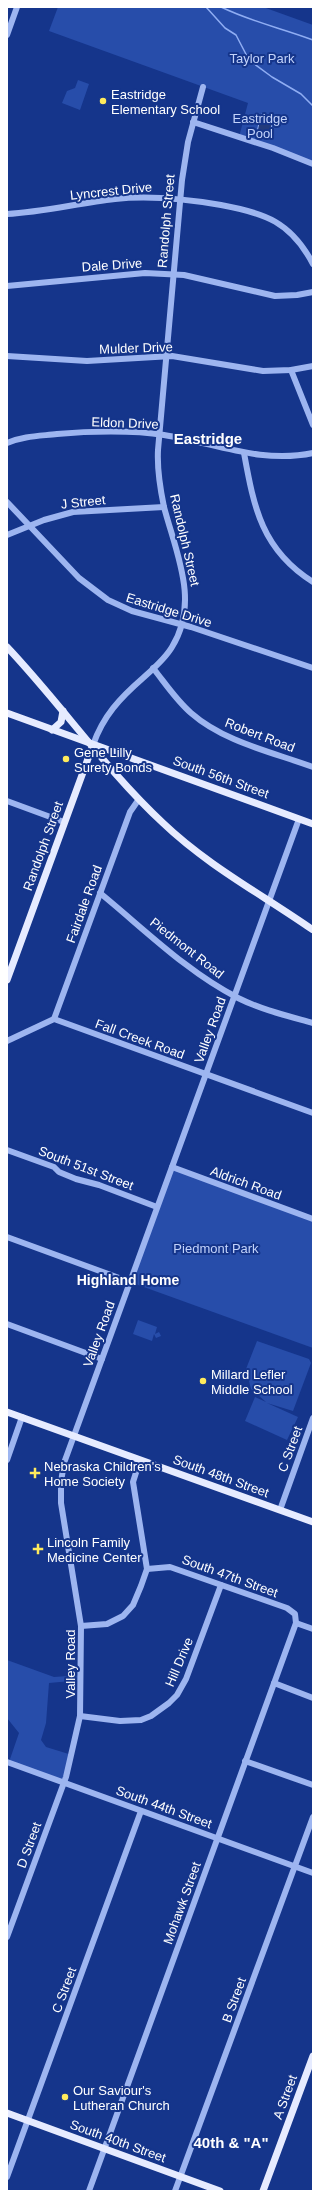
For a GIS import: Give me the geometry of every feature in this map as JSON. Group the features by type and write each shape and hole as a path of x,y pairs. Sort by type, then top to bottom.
{"main road":[{"path":"7,647 139,799 168,828 201,855 311,928"},
{"path":"52,730 59,724 63,711"},
{"name":"South 56th Street","path":"7,713 313,824"},
{"name":"Randolph Street","path":"7,977 93,745"},
{"name":"South 48th Street","path":"7,1412 313,1522"},
{"name":"A Street","path":"263,2191 313,2056"},
{"name":"South 40th Street","path":"7,2112 220,2191"}],"street":[{"path":"7,35 18,7"},
{"name":"Randolph Street","path":"93,745 100,726 113,705 170,651 182,625 186,606 186,590 164,507 158,467 158,434 185,156 203,87"},
{"path":"193,122 281,151 313,164"},
{"name":"Lyncrest Drive","path":"7,214 116,199 180,198 249,210 269,217 283,226 296,238 313,264"},
{"name":"Dale Drive","path":"7,286 135,274 173,274 184,275 275,296 297,295 313,292"},
{"name":"Mulder Drive","path":"7,356 87,361 166,356 256,370 291,370 313,366"},
{"path":"291,370 313,425"},
{"name":"Eldon Drive","path":"7,443 29,437 73,433 158,434 244,453 274,457 313,453"},
{"path":"244,453 252,499 263,530 282,557 313,582"},
{"name":"Eastridge Drive","path":"7,502 79,578 103,597 132,611 182,625 313,668"},
{"name":"J Street","path":"7,535 29,526 73,512 164,507"},
{"name":"Robert Road","path":"153,668 184,706 212,728 234,739 313,767"},
{"name":"Fairdale Road","path":"54,1019 130,812 139,799"},
{"path":"7,801 64,822"},
{"name":"Valley Road","path":"64,1782 80,1716 82,1626 60,1496 63,1469 299,819"},
{"name":"Piedmont Road","path":"100,893 194,970 234,996 268,1010 313,1023"},
{"path":"7,1041 54,1019"},
{"name":"Fall Creek Road","path":"54,1019 313,1113"},
{"name":"South 51st Street","path":"7,1150 54,1167 59,1172 76,1179 99,1185 157,1207"},
{"name":"Aldrich Road","path":"172,1167 313,1218"},
{"path":"7,1237 130,1282"},
{"path":"7,1324 102,1359"},
{"path":"7,1460 22,1417"},
{"name":"C Street","path":"280,1510 310,1434 313,1418"},
{"path":"82,1626 107,1624 123,1616 136,1601 147,1568 133,1486 140,1460"},
{"name":"South 47th Street","path":"147,1568 170,1566 291,1610 295,1614 296,1623"},
{"name":"Hill Drive","path":"80,1716 120,1721 141,1720 151,1716 169,1703 177,1695 186,1679 221,1585"},
{"path":"296,1623 313,1629"},
{"name":"Mohawk Street","path":"89,2191 296,1623"},
{"path":"274,1684 313,1698"},
{"path":"246,1761 313,1785"},
{"name":"South 44th Street","path":"7,1762 313,1873"},
{"name":"D Street","path":"7,1938 64,1782"},
{"name":"C Street","path":"7,2177 141,1811"},
{"name":"B Street","path":"175,2191 313,1817"}],"green space":[{"name":"Taylor Park","path":"58,7 263,7 313,25 313,164 239,137 248,103 49,31"},
{"path":"78,80 89,84 80,110 62,103 67,91 75,88"},
{"name":"Piedmont Park","path":"172,1167 313,1219 313,1348 130,1282"},
{"path":"138,1320 157,1327 155,1334 159,1332 161,1336 156,1338 154,1334 152,1341 133,1334"},
{"path":"257,1341 309,1359 311,1363 293,1411 267,1403 298,1417 287,1440 245,1421 255,1397 266,1402 251,1389 246,1369"},
{"path":"7,1660 54,1677 82,1675 82,1680 49,1683 46,1723 41,1740 46,1747 72,1755 64,1782 9,1762 19,1733 7,1718"}],"shaded area":[{"path":"261,114 278,119 278,124 272,125 268,136 257,132"}],"waterway":[{"path":"206,7 225,28 236,35 249,60 272,77 301,94 313,106"},
{"path":"221,7 255,21 313,40"}],"place":[{"name":"Eastridge Elementary School","path":"103,101"},
{"name":"Gene Lilly Surety Bonds","path":"66,759"},
{"name":"Millard Lefler Middle School","path":"203,1381"},
{"name":"Nebraska Children's Home Society","path":"35,1473"},
{"name":"Lincoln Family Medicine Center","path":"38,1549"},
{"name":"Our Saviour's Lutheran Church","path":"65,2097"}],"district":[{"name":"Eastridge","path":"208,438"},
{"name":"Highland Home","path":"128,1280"},
{"name":"40th & \"A\"","path":"231,2142"}],"park label":[{"name":"Eastridge Pool","path":"260,126"}]}
